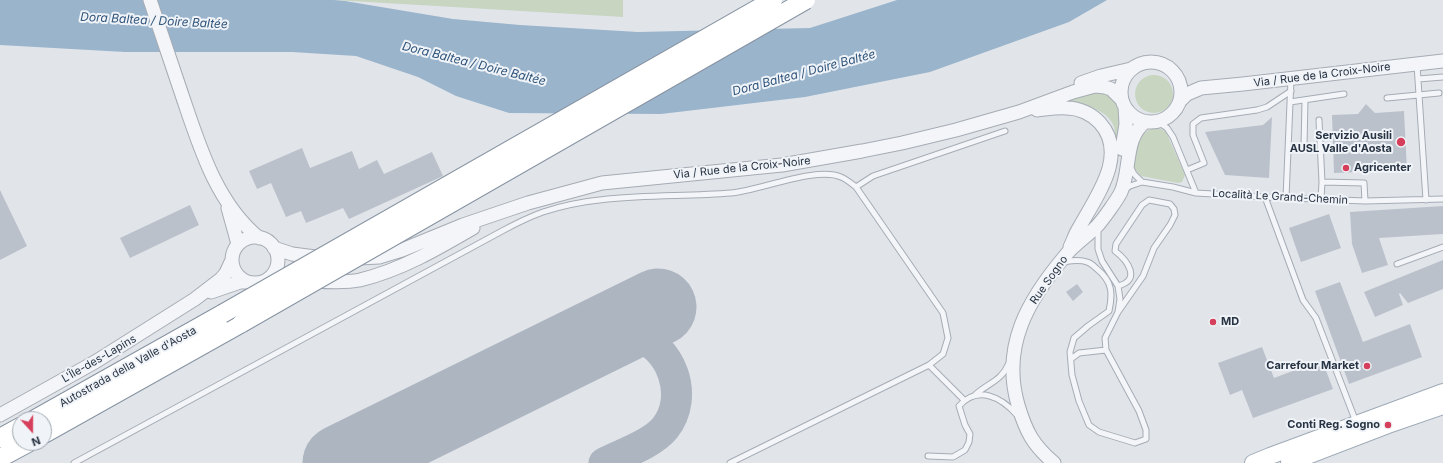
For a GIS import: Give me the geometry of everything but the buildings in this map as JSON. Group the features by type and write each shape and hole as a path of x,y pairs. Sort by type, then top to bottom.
{"highway":[{"name":"Autostrada della Valle d'Aosta","path":"49,411 773,0"},
{"path":"52,430 242,323 806,0"},
{"path":"0,438 12,431"},
{"path":"0,458 13,451"}],"main road":[{"path":"1253,463 1443,392"},
{"path":"1289,463 1443,406"}],"street":[{"path":"150,0 197,139 222,193 230,214 238,244"},
{"name":"Via / Rue de la Croix-Noire","path":"1181,100 1193,90 1201,88 1443,61"},
{"path":"1157,62 1170,68 1179,78 1182,93 1181,100 1175,112 1164,120 1151,122 1133,117 1123,103 1121,91 1122,83 1131,69 1139,64 1157,62"},
{"name":"Via / Rue de la Croix-Noire","path":"982,122 1089,80 1131,69"},
{"name":"Via / Rue de la Croix-Noire","path":"1179,78 1186,84 1201,88"},
{"name":"Via / Rue de la Croix-Noire","path":"274,248 292,254 322,258 342,259 379,256 402,250 463,224 558,194 602,183 782,165 902,143 1019,112 1073,92 1095,86 1112,89 1123,103"},
{"name":"Rue Sogno","path":"1054,463 1045,458 1031,438 1022,421 1012,377 1013,351 1027,310 1066,253 1099,211 1114,181 1126,124 1123,103"},
{"path":"1019,112 1068,108 1084,112 1095,117 1110,137 1110,162 1105,179 1099,194 1078,229 1066,253"},
{"name":"Rue Sogno","path":"1066,253 1098,225 1121,192 1133,137 1138,128 1151,122"},
{"path":"222,193 245,225 259,238 268,242 277,254 278,261 270,276 260,282 247,282 235,272 232,260 238,244 248,239 259,238"},
{"name":"Via / Rue de la Croix-Noire","path":"270,276 302,281 333,282 359,280 394,270 430,252 501,212"},
{"name":"L'Île-des-Lapins","path":"0,415 95,362 195,299 221,279 226,273 232,260"},
{"name":"L'Île-des-Lapins","path":"195,299 240,282 247,282"}],"lane":[{"path":"1417,64 1426,200"},
{"path":"1418,79 1443,77"},
{"path":"1286,198 1291,78"},
{"path":"1187,170 1204,163 1193,135 1193,124 1201,118 1257,110 1267,107 1291,91"},
{"path":"1387,98 1440,93"},
{"path":"1290,102 1344,94"},
{"path":"1304,146 1305,100"},
{"path":"1319,120 1322,182 1321,199"},
{"path":"1151,122 1167,128 1196,193"},
{"path":"856,187 873,176 1004,131"},
{"path":"1121,192 1130,186 1142,182 1134,174 1128,163"},
{"path":"74,463 502,230 543,212 580,203 639,196 731,193 750,191 776,182 821,174 839,176 856,187 943,313 948,338 942,354 929,365 730,463"},
{"name":"Località Le Grand-Chemin","path":"1142,182 1168,186 1196,193 1265,197 1365,201 1443,199"},
{"path":"1322,182 1364,183 1365,201"},
{"path":"1265,197 1303,300 1316,318 1357,423"},
{"path":"1066,253 1076,261 1088,262 1101,272 1109,282 1112,297 1109,311 1074,338 1070,352 1072,375 1079,401 1089,425 1099,432 1135,443 1146,439 1146,430 1138,411 1106,350 1105,338 1118,312 1143,276 1154,248 1175,215 1174,209 1170,204 1149,200 1142,205 1116,244 1115,251 1123,257 1131,270 1130,277 1127,282 1118,286"},
{"path":"1098,225 1098,249 1102,261 1118,286 1120,299 1118,312"},
{"path":"1397,264 1443,247"},
{"path":"1071,359 1079,354 1106,350"},
{"path":"928,456 953,457 965,450 969,442 970,434 965,425 959,406 964,400 974,396 996,381 1005,371 1013,351"},
{"path":"929,365 964,400"},
{"path":"974,396 990,396 999,399 1006,403 1022,421"}],"green space":[{"path":"334,0 623,0 623,17"},
{"path":"1150,75 1158,75 1165,78 1170,83 1173,94 1170,105 1165,110 1158,113 1150,113 1143,110 1138,105 1135,98 1135,90 1138,83 1143,78"},
{"path":"1100,91 1112,95 1120,105 1121,118 1116,143 1114,127 1107,116 1095,109 1068,101 1087,93"},
{"path":"1154,128 1161,129 1166,132 1185,175 1182,182 1178,183 1141,176 1134,168 1132,161 1139,137"}],"water":[{"name":"Dora Baltea / Doire Baltée","path":"0,0 334,0 453,19 520,25 638,32 810,28 897,0 1107,0 1069,22 930,72 805,97 661,114 509,113 456,96 418,77 356,56 292,52 125,52 0,45"}],"taxiway":[{"path":"588,341 616,334 633,335 647,341 658,349 667,361 673,374 676,388 676,402 672,416 665,428 645,444 604,463"}],"runway":[{"path":"341,463 658,307"}],"place":[{"name":"Servizio Ausili AUSL Valle d'Aosta","path":"1401,142"},
{"name":"Agricenter","path":"1346,168"},
{"name":"MD","path":"1213,322"},
{"name":"Carrefour Market","path":"1367,366"},
{"name":"Conti Reg. Sogno","path":"1388,425"}]}
